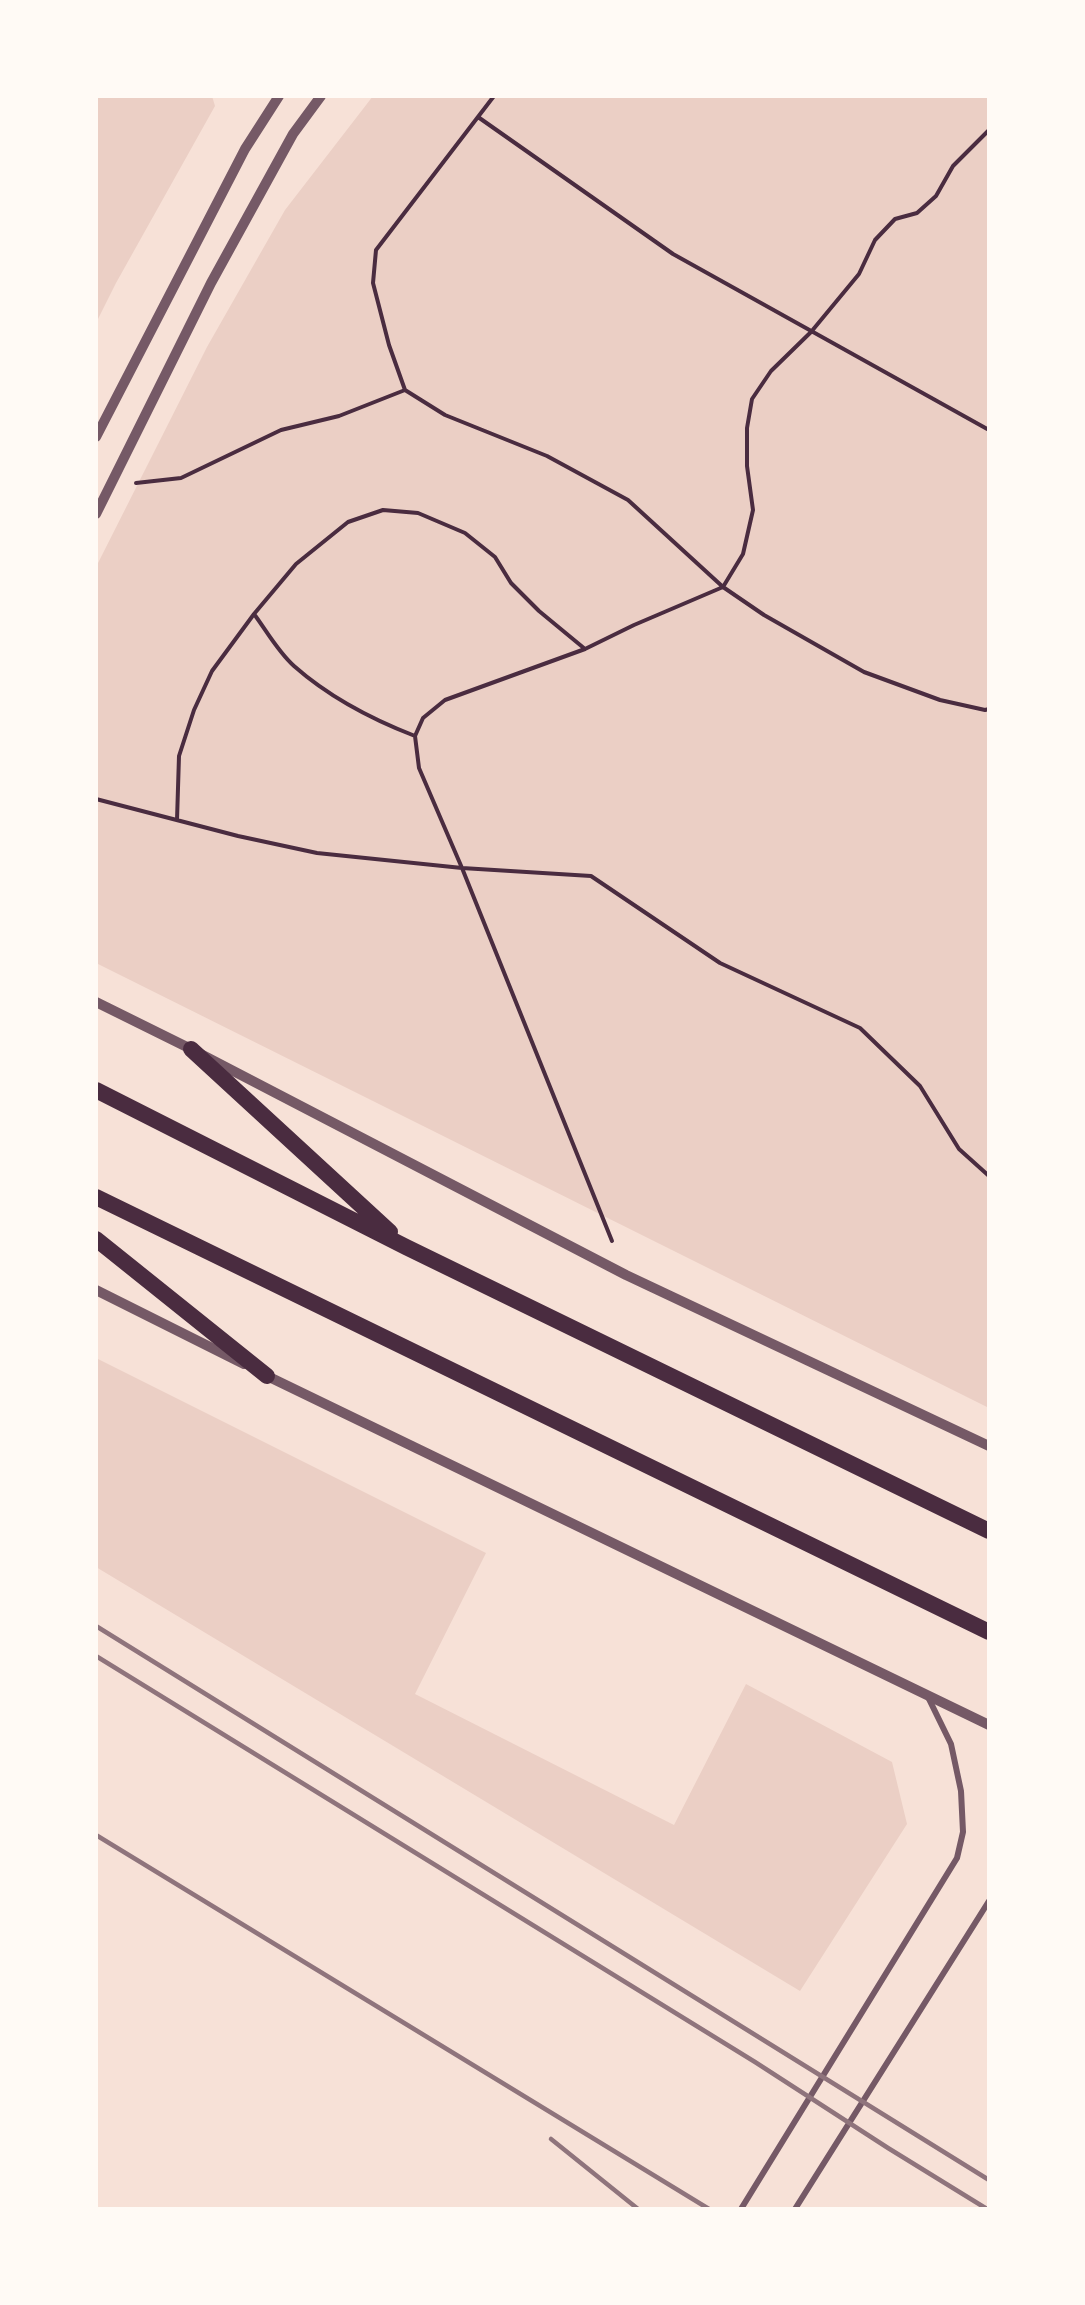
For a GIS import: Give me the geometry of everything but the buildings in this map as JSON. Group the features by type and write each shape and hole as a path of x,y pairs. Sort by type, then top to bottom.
{"highway":[{"path":"191,1049 406,1247"},
{"path":"96,1090 406,1247 989,1531"},
{"path":"96,1197 989,1632"},
{"path":"96,1239 267,1376"}],"street":[{"path":"96,437 245,149 279,96"},
{"path":"96,514 211,283 293,134 321,96"},
{"path":"96,1002 626,1275 989,1446"},
{"path":"96,1290 267,1376 989,1725"},
{"path":"741,2209 957,1858 963,1832 961,1791 951,1744 928,1696"},
{"path":"795,2209 989,1900"}],"path":[{"path":"494,96 376,250 373,283 389,345 405,390 445,415 547,456 628,500 723,587 764,615 864,672 940,700 989,709"},
{"path":"478,117 673,254 989,430"},
{"path":"626,1275 462,868 419,768 415,736 423,718 446,700 585,649 634,625 723,587 743,555 753,510 747,466 747,428 752,399 771,371 811,332 859,274 875,240 895,219 917,213 936,196 953,166 989,130"},
{"path":"110,486 181,478 281,430 339,416 405,390"},
{"path":"177,820 179,756 194,710 212,671 254,614 296,564 348,522 383,510 418,513 465,533 495,557 511,583 539,611 585,649"},
{"path":"254,614 292,665 331,694 374,720 415,736"},
{"path":"96,799 317,853 462,868 591,876 720,963 860,1028 920,1086 959,1149 989,1176"}],"shaded area":[{"path":"96,96 212,96 215,106 96,323"},
{"path":"373,96 989,96 989,1408 96,963 96,567 207,347 285,210"},
{"path":"96,1358 486,1553 415,1694 674,1825 746,1684 892,1762 907,1824 800,1991 96,1567"}],"railway":[{"path":"96,1626 989,2180"},
{"path":"96,1656 755,2062 987,2209"},
{"path":"96,1835 709,2209"},
{"path":"551,2139 638,2209"}]}
